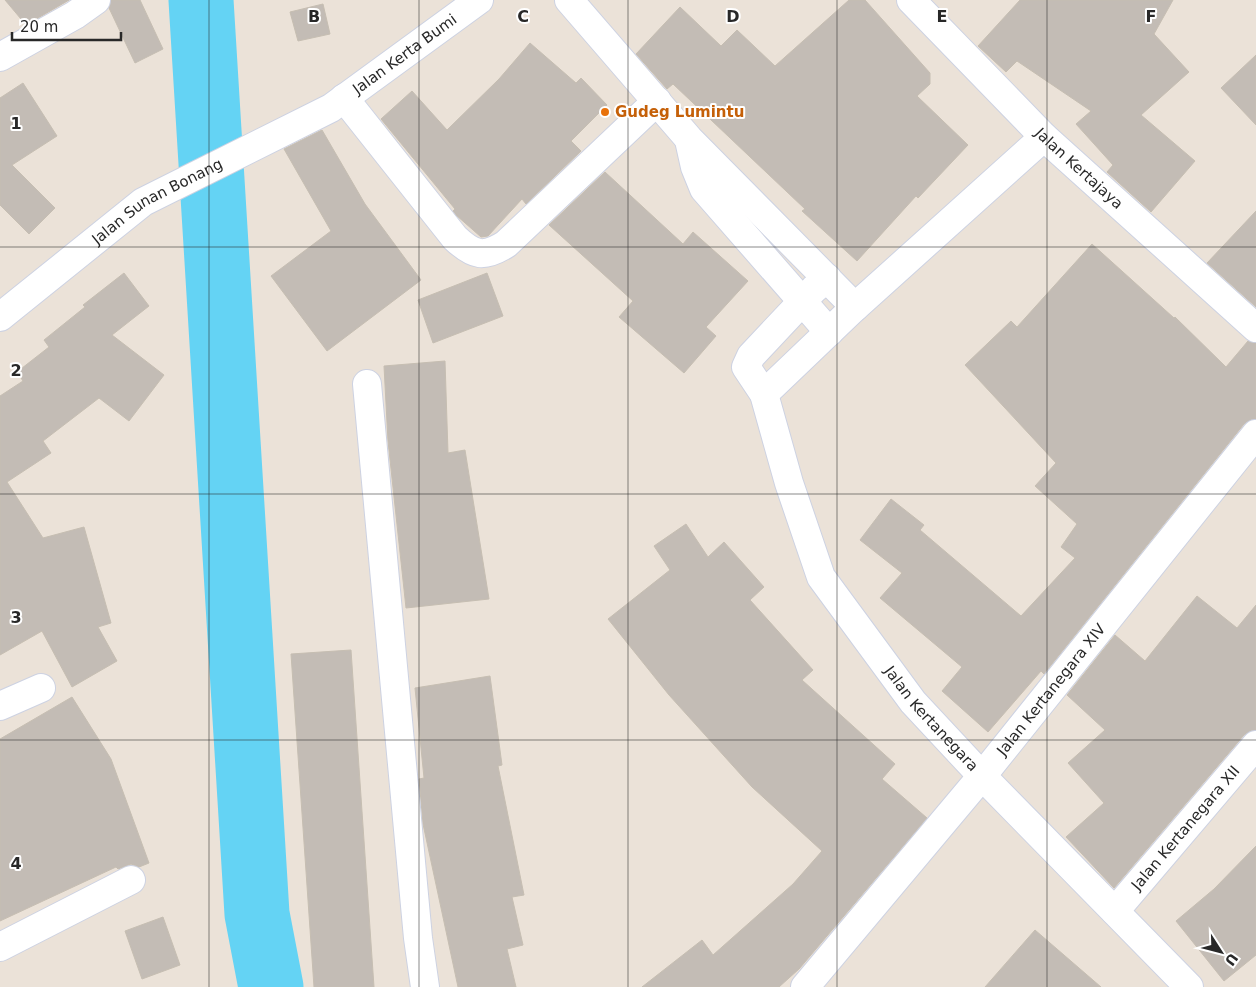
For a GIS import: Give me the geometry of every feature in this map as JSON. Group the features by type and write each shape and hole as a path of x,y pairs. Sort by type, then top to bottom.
{"street":[{"path":"0,57 75,15 96,0"},
{"name":"Jalan Kerta Bumi","path":"338,103 479,0"},
{"path":"570,0 689,139 855,307"},
{"name":"Jalan Kertajaya","path":"911,0 1044,137 1256,328"},
{"path":"338,103 455,238 465,247 478,254 493,252 506,244 657,101"},
{"name":"Jalan Sunan Bonang","path":"2,312 143,202 338,103"},
{"path":"764,394 855,307 1044,137"},
{"path":"689,139 695,168 704,189 829,332"},
{"path":"801,302 827,278"},
{"name":"Jalan Kertanegara","path":"801,302 751,356 746,367 764,394 790,483 821,577 913,702 982,776 1190,987"},
{"path":"367,384 417,928 425,987"},
{"name":"Jalan Kertanegara XIV","path":"804,987 982,776 1256,434"},
{"path":"0,706 41,688"},
{"name":"Jalan Kertanegara XII","path":"1115,911 1256,746"},
{"path":"0,947 131,880"}],"building":[{"path":"5,0 69,0 26,25"},
{"path":"111,0 140,0 163,49 135,63 109,8"},
{"path":"849,0 865,0 930,73 930,84 917,96 968,145 918,198 916,196 857,261 802,211 805,209 673,84 667,89 636,54 680,7 721,46 737,30 775,66"},
{"path":"1020,0 1173,0 1154,34 1189,72 1141,115 1195,161 1151,212 1107,172 1113,165 1076,124 1091,111 1017,61 1006,72 978,46"},
{"path":"323,4 330,34 298,41 290,12"},
{"path":"530,43 576,83 581,78 607,105 571,141 581,151 526,204 522,199 488,236 481,237 456,215 453,211 455,209 381,119 412,91 447,130 499,79"},
{"path":"1256,55 1256,125 1221,88"},
{"path":"23,83 57,136 12,165 55,208 29,234 0,205 0,98"},
{"path":"322,130 365,204 421,280 327,351 271,276 331,231 284,149"},
{"path":"605,172 683,244 693,232 748,281 706,327 716,336 684,373 619,317 633,301 549,225"},
{"path":"1256,211 1256,307 1207,263"},
{"path":"1092,244 1175,317 1226,367 1248,341 1256,343 1256,419 1244,424 1044,674 1041,671 988,732 942,691 962,667 880,598 902,573 860,540 891,499 924,525 920,530 1021,616 1075,558 1061,547 1077,524 1035,486 1056,463 965,365 1011,321 1017,327"},
{"path":"124,273 149,306 112,335 164,375 129,421 99,398 43,441 51,453 7,482 43,538 84,527 111,623 98,627 117,661 72,687 42,631 0,655 0,396 23,381 17,372 49,347 44,340 85,307 83,305"},
{"path":"487,273 503,316 433,343 418,300"},
{"path":"445,361 448,453 465,450 489,599 406,608 388,441 384,366"},
{"path":"686,524 708,557 724,542 764,587 750,600 813,670 802,680 895,764 882,779 927,818 799,969 779,987 642,987 702,940 713,955 793,884 822,851 752,787 669,695 608,619 670,570 654,546"},
{"path":"1197,596 1237,628 1256,605 1256,730 1244,735 1114,888 1066,837 1104,803 1068,763 1105,730 1067,695 1115,635 1145,661"},
{"path":"351,650 374,987 314,987 291,654"},
{"path":"490,676 502,765 498,766 524,895 512,897 523,945 507,949 516,987 458,987 423,824 419,779 424,778 415,688"},
{"path":"72,697 111,759 149,863 139,867 131,864 118,869 116,867 0,921 0,739"},
{"path":"1256,846 1256,955 1224,981 1176,921 1214,889"},
{"path":"163,917 180,965 142,979 125,931"},
{"path":"1035,930 1101,987 985,987"}],"waterway":[{"path":"201,0 257,914 271,987"}],"place":[{"name":"Gudeg Lumintu","path":"605,112"}]}
